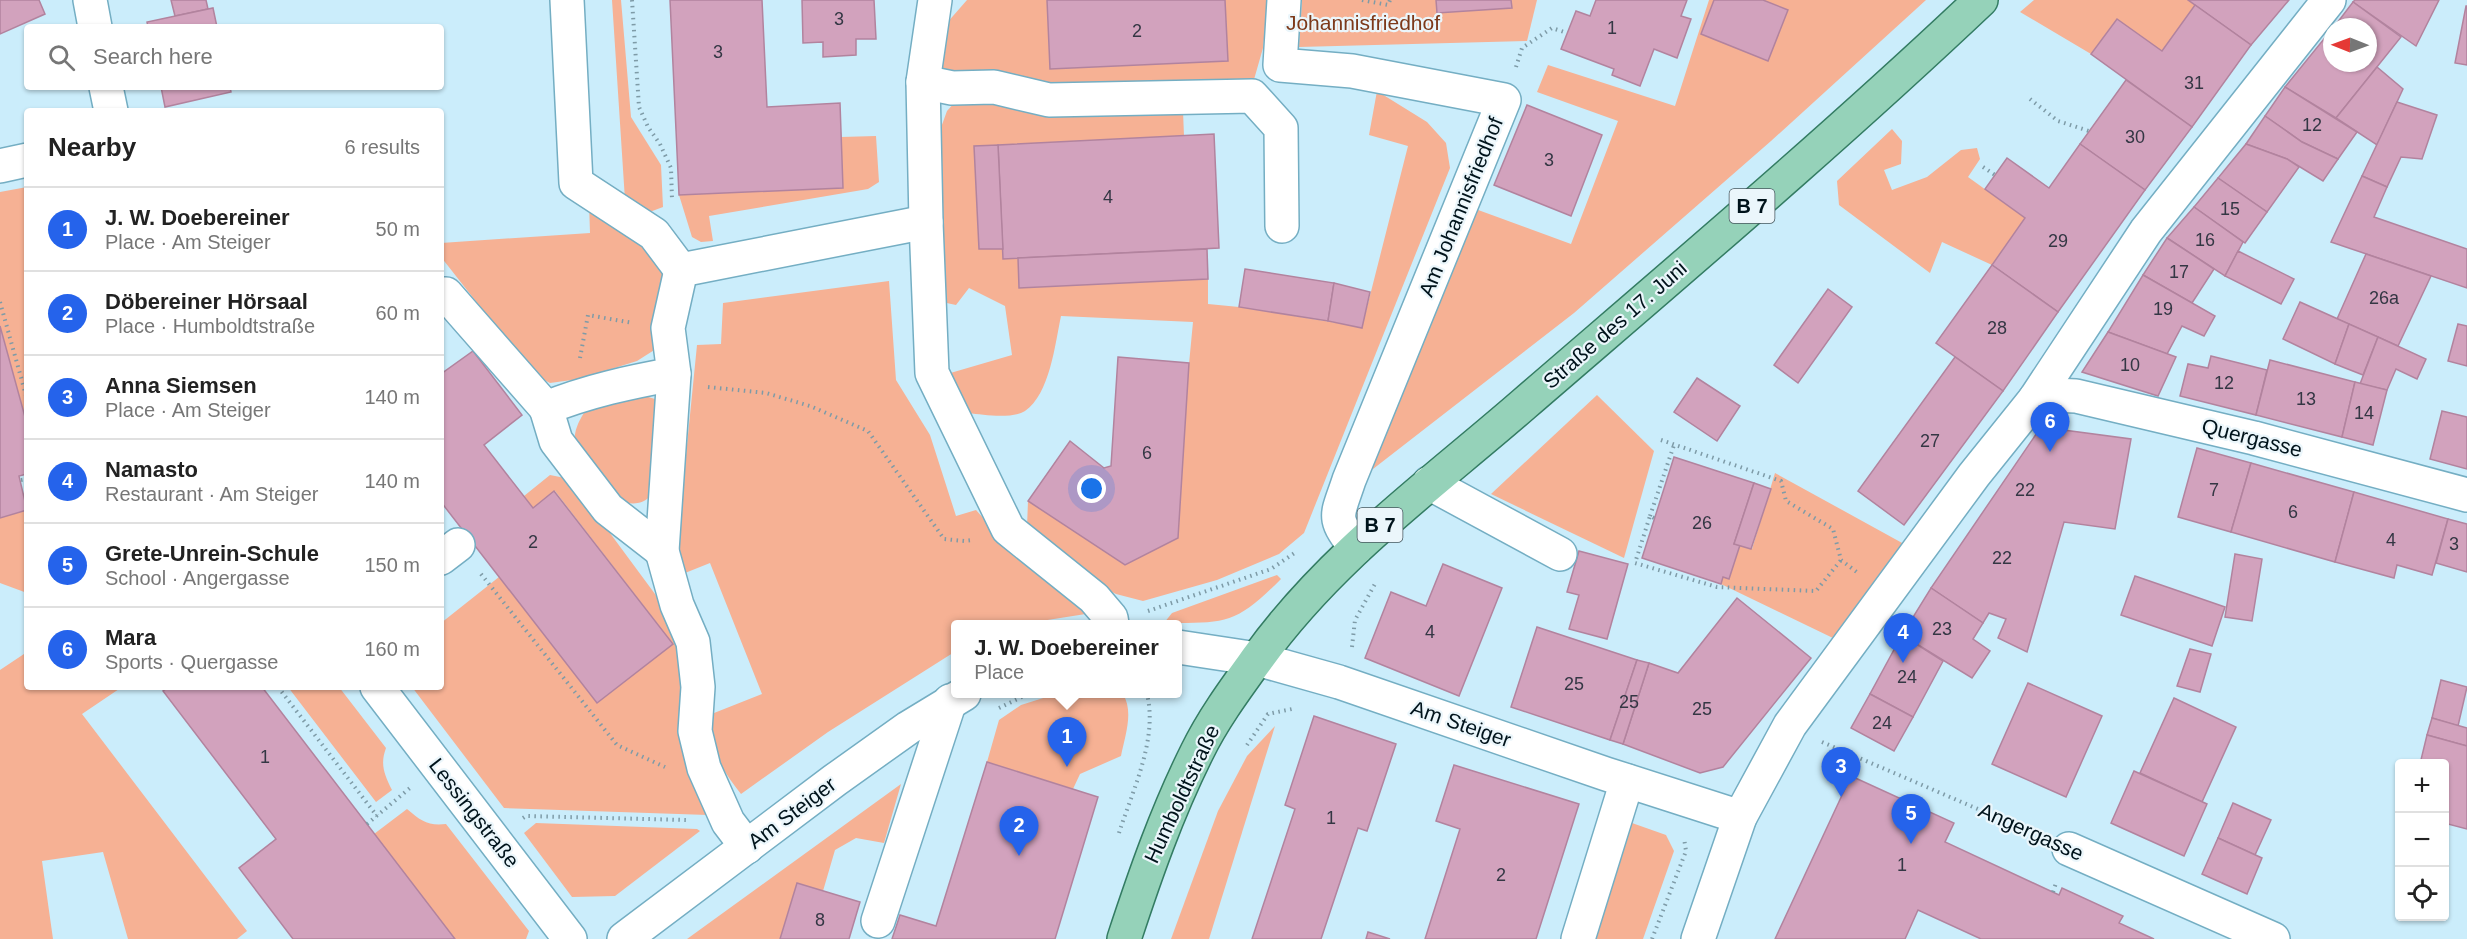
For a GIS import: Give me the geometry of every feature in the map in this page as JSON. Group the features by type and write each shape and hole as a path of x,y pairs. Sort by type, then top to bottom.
{"main road":[{"name":"Straße des 17. Juni","path":"1257,658 1335,567 1692,258 1923,55 1981,0"},
{"name":"Humboldtstraße","path":"1124,939 1149,861 1197,752 1257,658"}],"street":[{"path":"90,0 94,24"},
{"path":"567,0 576,183 654,234 681,270 668,328 674,374 662,551 677,605 693,642 698,687 695,730 704,768 738,834"},
{"name":"Am Johannisfriedhof","path":"1284,0 1280,65 1352,71 1504,100 1349,480 1338,513 1339,525 1356,548"},
{"path":"1698,939 1740,817 1790,725 1974,475 2035,399 2146,231 2330,0"},
{"path":"937,1 924,82 926,222 932,373 1008,529 1094,598 1111,620"},
{"path":"924,82 952,87 994,87 1049,100 1252,96 1281,128 1282,226"},
{"path":"107,90 110,108"},
{"path":"0,166 24,161"},
{"path":"681,270 926,222"},
{"path":"444,294 560,402"},
{"path":"560,402 629,382 674,374"},
{"name":"Quergasse","path":"2035,399 2052,395 2076,396 2254,438 2467,495"},
{"path":"560,402 556,441 608,509 662,551"},
{"path":"1430,483 1560,554"},
{"name":"Am Steiger","path":"1182,648 1257,658 1339,682 1627,781 1740,817"},
{"name":"Lessingstraße","path":"378,690 570,939"},
{"name":"Am Steiger","path":"624,939 738,834 835,780 956,698"},
{"path":"878,921 957,698"},
{"path":"1578,939 1627,781"},
{"name":"Angergasse","path":"2069,849 2273,939"}],"path":[{"path":"632,0 639,107 671,168 672,208"},
{"path":"1362,0 1388,5 1390,0"},
{"path":"1504,100 1522,48 1552,28 1567,33"},
{"path":"2030,99 2058,121 2089,131"},
{"path":"1983,167 1995,175"},
{"path":"0,302 24,388"},
{"path":"560,402 588,315 668,328"},
{"path":"674,374 698,385 766,393 810,406 868,431 944,538 964,541 987,537 1008,529"},
{"path":"1661,440 1781,480 1786,501 1833,529 1841,560 1846,564"},
{"path":"1674,445 1635,563 1717,587 1816,591 1841,560"},
{"path":"450,552 617,745 667,768 690,771 704,768"},
{"path":"280,690 377,816"},
{"path":"1116,841 1147,744 1151,710 1148,698"},
{"path":"1242,752 1268,714 1298,707"},
{"name":"Angergasse","path":"1790,725 1811,738 2069,849"},
{"path":"367,824 403,794"},
{"path":"518,821 526,816 738,834"},
{"path":"1652,939 1686,851 1683,830"}],"green space":[{"path":"612,0 621,0 631,117 661,165 663,207 647,213 667,247 659,347 637,361 579,379 550,383 533,374 444,261 444,243 590,233 589,203 625,200"},
{"path":"967,0 1047,0 1050,69 1228,61 1225,0 1268,0 1263,48 1253,83 1052,89 949,73 941,67 946,24"},
{"name":"Johannisfriedhof","path":"1302,0 1537,0 1527,41 1299,47"},
{"path":"1709,0 1926,0 1771,141 1574,313 1373,469 1366,463 1470,207 1571,244 1618,121 1537,92 1548,65 1675,106"},
{"path":"2034,0 2188,0 2195,5 2162,51 2117,19 2091,54 2020,12"},
{"path":"1377,91 1427,122 1446,143 1450,168 1304,533 1279,554 1217,580 1143,601 1116,594 1096,584 1027,527 1028,501 1125,564 1189,364 1193,322 1061,316 1046,381 1033,403 1025,411 1013,415 969,413 947,374 1012,355 1005,306 969,288 956,305 942,302 939,133 947,111 955,102 1183,111 1184,136 974,146 979,249 1003,249 1018,258 1019,288 1208,279 1208,304 1362,327 1408,146 1369,135"},
{"path":"1892,129 1902,141 1901,164 1884,170 1892,190 1927,177 1961,150 1977,148 1980,159 1968,177 2025,218 1992,265 1942,242 1930,273 1839,205 1837,181"},
{"path":"876,136 879,182 868,189 709,216 713,241 701,242 692,237 679,195 843,188 841,137"},
{"path":"24,188 24,413 0,328 0,192"},
{"path":"889,281 896,380 930,435 956,516 976,510 1002,539 1092,613 1047,620 951,620 951,654 828,732 741,794 728,776 714,749 709,715 762,694 710,563 680,575 675,565 697,345 721,344 723,303"},
{"path":"1597,395 1654,451 1624,558 1491,494"},
{"path":"645,396 655,399 659,407 655,480 647,499 639,503 627,503 619,501 585,460 575,442 575,433 585,411"},
{"path":"1775,473 1904,544 1835,639 1721,584 1723,577 1729,578 1740,545 1752,549"},
{"path":"550,475 570,479 655,594 676,633 708,815 504,808 414,690 444,690 444,621 499,577 597,703 673,644 555,491 533,508 524,496"},
{"path":"24,511 24,592 0,583 0,518"},
{"path":"1277,575 1281,579 1252,605 1229,618 1202,623 1182,623 1182,620 1166,620 1172,613"},
{"path":"24,654 24,690 118,690 82,714 247,931 237,939 128,939 103,852 42,861 53,939 0,939 0,670"},
{"path":"290,690 341,690 386,748 383,759 384,769 392,790 376,802"},
{"path":"1043,698 1125,698 1128,716 1121,756 1080,774 1073,789 987,762 999,720 1021,705"},
{"path":"1275,726 1209,939 1171,939 1218,811 1247,756"},
{"path":"901,784 884,843 856,838 835,850 823,891 797,883 780,939 687,939"},
{"path":"407,809 425,822 446,824 529,931 526,939 455,939 374,834"},
{"path":"536,823 697,829 700,831 615,896 572,897 524,833"},
{"path":"1632,823 1666,835 1674,851 1643,939 1593,939"}],"building":[{"path":"0,0 39,0 45,14 0,34"},
{"path":"171,0 206,0 208,9 175,16"},
{"path":"670,0 762,0 767,107 840,103 843,188 679,195"},
{"path":"802,0 874,0 876,39 856,39 856,55 823,57 823,42 803,43"},
{"path":"1047,0 1225,0 1228,61 1050,69"},
{"path":"1436,0 1511,0 1512,8 1437,13"},
{"path":"1596,0 1687,0 1681,16 1691,19 1677,58 1654,49 1640,86 1612,75 1614,69 1561,49 1576,11 1590,16"},
{"path":"1714,0 1763,0 1788,10 1768,61 1701,34"},
{"path":"2188,0 2289,0 2251,45"},
{"path":"2355,0 2439,0 2416,46 2353,2"},
{"path":"2353,2 2375,18 2341,18"},
{"path":"2195,5 2251,45 2192,127 2091,54 2117,19 2162,51"},
{"path":"2467,6 2467,65 2455,63"},
{"path":"213,8 216,24 147,24 147,22"},
{"path":"2377,20 2401,37 2377,67"},
{"path":"2323,40 2323,72 2373,72 2336,118 2285,87"},
{"path":"2377,67 2403,89 2377,145 2336,118 2373,72 2377,72"},
{"path":"2126,80 2192,127 2145,190 2080,144"},
{"path":"2285,87 2357,132 2338,159 2302,142 2265,116"},
{"path":"162,90 231,90 231,92 165,107"},
{"path":"2397,102 2437,115 2422,159 2401,157 2387,187 2362,176"},
{"path":"1527,105 1602,135 1571,216 1494,185"},
{"path":"2265,116 2302,142 2338,159 2323,181 2287,159 2246,144"},
{"path":"1214,134 1219,248 1003,259 998,145"},
{"path":"2080,144 2145,190 2058,312 1992,265 2025,218 1985,189 2007,158 2049,188"},
{"path":"2246,144 2287,159 2299,167 2267,212 2218,178"},
{"path":"998,145 1003,249 979,249 974,146"},
{"path":"2362,176 2387,187 2374,217 2467,249 2467,288 2331,242"},
{"path":"2218,178 2267,212 2245,243 2194,207"},
{"path":"2194,207 2243,242 2225,276 2167,238"},
{"path":"2167,238 2214,269 2192,303 2143,275"},
{"path":"1207,249 1208,279 1019,288 1018,258"},
{"path":"2238,251 2294,279 2281,304 2225,276"},
{"path":"2366,254 2431,276 2398,346 2337,319"},
{"path":"1992,265 2058,312 2003,391 1936,343"},
{"path":"1245,269 1334,283 1328,321 1239,307"},
{"path":"2143,275 2215,316 2204,336 2182,326 2167,354 2108,332"},
{"path":"1334,283 1370,292 1362,328 1328,321"},
{"path":"1828,289 1852,307 1798,383 1774,365"},
{"path":"2300,302 2349,324 2335,364 2283,339"},
{"path":"2349,324 2378,337 2363,375 2335,364"},
{"path":"2458,324 2467,326 2467,366 2448,361"},
{"path":"0,326 24,413 24,475 19,476 24,497 24,511 0,518"},
{"path":"2108,332 2176,357 2158,396 2082,372"},
{"path":"2378,337 2426,359 2417,379 2396,369 2387,390 2360,384"},
{"path":"473,351 522,415 484,445 533,508 554,491 673,644 597,703 444,506 444,372"},
{"path":"2211,356 2267,370 2256,415 2180,396 2188,364 2208,368"},
{"path":"1118,357 1189,363 1178,538 1125,565 1028,501 1070,441 1104,468 1111,466"},
{"path":"1955,357 2003,391 1904,525 1858,491"},
{"path":"2270,360 2355,382 2342,437 2256,415"},
{"path":"1697,378 1740,406 1717,441 1674,412"},
{"path":"2355,382 2387,390 2373,445 2342,437"},
{"path":"2442,411 2467,417 2467,469 2430,459"},
{"path":"2041,427 2131,439 2115,529 2064,522 2027,652 1998,638 2006,619 1989,613 1983,623 1931,588"},
{"path":"2197,448 2251,463 2231,532 2178,517"},
{"path":"1674,457 1754,483 1734,544 1740,545 1729,579 1723,577 1721,584 1642,558"},
{"path":"2251,463 2354,492 2335,562 2231,532"},
{"path":"1754,483 1771,489 1751,549 1734,544"},
{"path":"2354,492 2448,519 2432,575 2397,565 2394,578 2335,562"},
{"path":"2448,519 2467,524 2467,572 2436,563"},
{"path":"1579,551 1628,564 1607,639 1569,629 1579,595 1567,592"},
{"path":"2235,554 2262,559 2252,621 2225,617"},
{"path":"1443,564 1502,588 1459,696 1365,658 1391,592 1426,606"},
{"path":"2135,576 2225,607 2212,646 2121,615"},
{"path":"1931,588 1983,623 1973,639 1990,651 1972,678 1902,635"},
{"path":"1737,598 1811,658 1723,767 1700,773 1623,744 1649,663 1678,673"},
{"path":"1537,627 1637,660 1610,740 1511,707"},
{"path":"1902,635 1943,661 1913,717 1870,694"},
{"path":"2190,649 2211,654 2200,692 2177,686"},
{"path":"1637,660 1649,663 1623,744 1610,740"},
{"path":"2441,680 2467,687 2458,726 2432,718"},
{"path":"2028,683 2102,716 2066,797 1992,764"},
{"path":"264,690 455,939 293,939 239,868 276,839 163,691"},
{"path":"1870,694 1913,717 1894,751 1851,728"},
{"path":"2174,698 2236,727 2202,802 2140,773"},
{"path":"1314,716 1396,744 1367,831 1358,828 1321,939 1252,939 1295,809 1285,805"},
{"path":"2432,718 2467,728 2467,746 2427,735"},
{"path":"2427,735 2467,746 2467,829 2449,824 2449,759 2421,759"},
{"path":"987,762 1098,797 1055,939 892,939 900,915 936,926"},
{"path":"1454,765 1579,804 1536,939 1425,939 1460,829 1436,821"},
{"path":"2134,771 2207,804 2184,856 2111,823"},
{"path":"1851,776 1954,823 1945,842 2059,895 2062,888 2123,916 2119,923 2154,939 1981,939 1918,910 1905,939 1775,939"},
{"path":"2233,803 2271,820 2255,855 2218,838"},
{"path":"2218,838 2262,858 2247,894 2202,874"},
{"path":"797,883 860,902 849,939 780,939"},
{"path":"1368,932 1390,939 1366,939"}],"place":[{"name":"Mara","path":"2050,452"},
{"name":"Namasto","path":"1903,663"},
{"name":"J. W. Doebereiner","path":"1067,767"},
{"name":"Anna Siemsen","path":"1841,797"},
{"name":"Grete-Unrein-Schule","path":"1911,844"},
{"name":"Döbereiner Hörsaal","path":"1019,856"}]}
